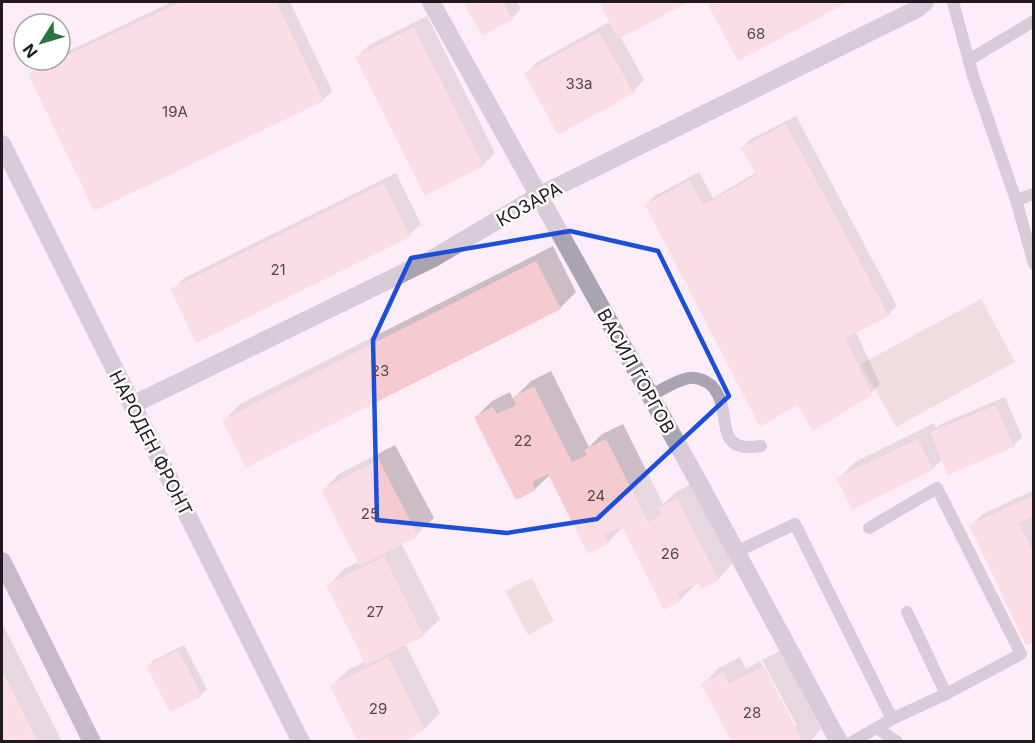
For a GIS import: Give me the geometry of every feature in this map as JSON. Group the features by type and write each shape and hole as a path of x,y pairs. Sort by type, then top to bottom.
{"street":[{"name":"ВАСИЛ ЃОРГОВ","path":"430,2 540,195 839,741"},
{"name":"КОЗАРА","path":"132,405 432,259 540,195 917,9 925,2"},
{"name":"НАРОДЕН ФРОНТ","path":"2,144 301,741"},
{"path":"2,561 6,582 92,741"}],"lane":[{"path":"953,2 969,60 1016,200 1034,264"},
{"path":"969,60 1034,21"},
{"path":"1016,200 1034,194"},
{"path":"650,396 689,378 708,383 717,392 723,405 725,427 730,441 741,447 762,446"},
{"path":"852,741 1021,654 938,488 869,528"},
{"path":"736,552 795,524 892,720"},
{"path":"907,612 946,694"},
{"path":"877,728 897,741"}],"highlighted area":[{"path":"570,231 658,251 729,396 597,519 507,533 377,520 373,340 411,258"}],"shaded area":[{"path":"981,299 1015,362 896,427 861,364"},
{"path":"532,578 554,621 528,635 505,591"}],"building":[{"path":"180,2 276,2 324,101 94,211 28,74 32,72 72,72 72,53"},
{"path":"463,2 503,2 513,19 482,36"},
{"path":"599,2 689,2 618,39"},
{"path":"715,2 848,2 738,61 708,5"},
{"path":"414,27 484,166 425,196 355,57"},
{"path":"599,32 634,93 558,135 524,73"},
{"path":"786,124 889,316 846,338 872,395 813,431 798,405 760,427 645,205 690,180 703,205 757,175 740,148"},
{"path":"384,183 410,237 196,343 170,289"},
{"path":"536,261 561,309 246,468 222,420"},
{"path":"534,386 572,462 587,455 584,450 606,439 648,522 662,515 658,508 677,498 719,580 701,589 698,583 678,593 682,600 664,610 622,527 604,535 609,543 588,554 548,474 532,482 536,490 516,500 474,417 493,407 497,414 516,405 513,397"},
{"path":"996,405 1014,447 948,475 930,432"},
{"path":"918,439 933,470 852,510 836,478"},
{"path":"379,460 418,536 360,566 321,490"},
{"path":"1034,495 1034,516 1019,523 1034,553 1034,642 1026,645 969,525"},
{"path":"384,556 424,636 366,665 326,585"},
{"path":"178,650 202,696 170,712 146,666"},
{"path":"388,657 425,730 403,742 358,742 330,686"},
{"path":"764,666 803,742 732,742 701,684 723,672 729,684"},
{"path":"2,670 38,742 2,742"}]}
